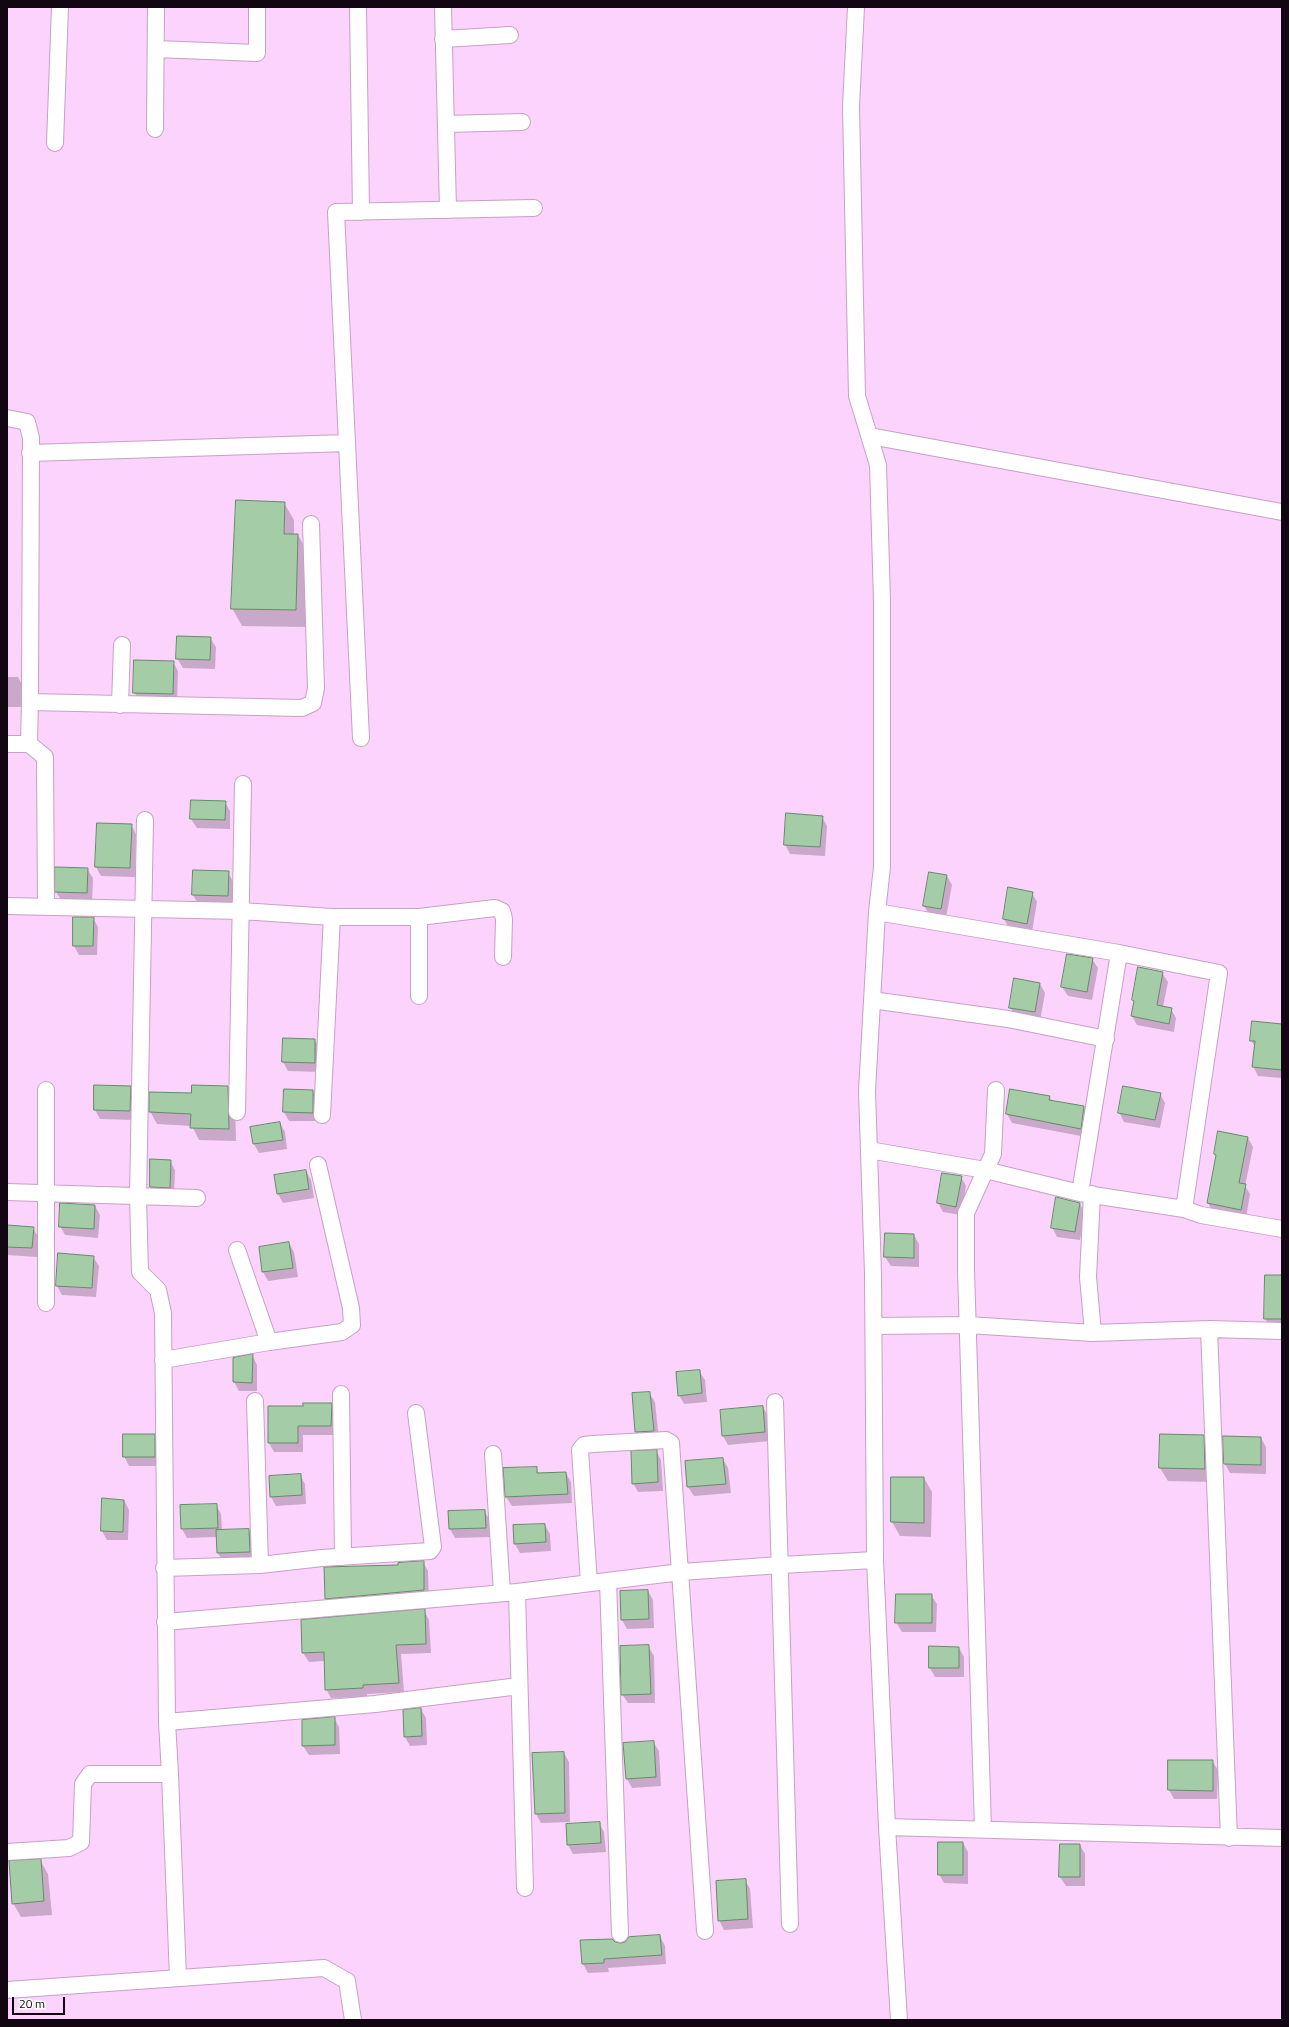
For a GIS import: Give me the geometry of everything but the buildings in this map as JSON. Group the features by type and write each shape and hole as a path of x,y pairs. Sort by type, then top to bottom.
{"street":[{"path":"55,143 60,7"},
{"path":"155,129 156,7"},
{"path":"156,49 257,53 257,7"},
{"path":"358,7 361,212"},
{"path":"443,7 448,210"},
{"path":"856,7 852,106 854,330 857,396 878,465 882,601 882,867 877,912 867,1091 874,1326 875,1560 887,1827 899,2020"},
{"path":"444,39 510,35"},
{"path":"446,124 522,122"},
{"path":"361,738 336,212 534,208"},
{"path":"7,418 27,422 31,438 29,744"},
{"path":"870,436 1282,512"},
{"path":"30,453 347,444"},
{"path":"30,702 302,708 313,703 316,688 311,524"},
{"path":"120,705 122,644"},
{"path":"7,744 29,744 45,757 46,907"},
{"path":"237,1112 243,784"},
{"path":"145,820 138,1197 140,1272 158,1290 163,1313 166,1722 170,1774 178,1978"},
{"path":"7,906 241,911 332,917 419,917 488,908 502,911 504,918 503,956"},
{"path":"877,912 1119,953 1219,973 1184,1208"},
{"path":"322,1115 332,917"},
{"path":"419,917 419,996"},
{"path":"1092,1333 1088,1277 1086,1194 1106,1039 1119,953"},
{"path":"872,1000 1008,1019 1106,1039"},
{"path":"46,1090 46,1303"},
{"path":"983,1829 966,1214 993,1154 996,1090"},
{"path":"869,1150 985,1170 1086,1194 1184,1208 1201,1215 1282,1229"},
{"path":"163,1360 269,1342 342,1332 352,1325 351,1308 318,1165"},
{"path":"7,1192 197,1198"},
{"path":"237,1250 269,1342"},
{"path":"874,1326 968,1325 1092,1333 1209,1329 1282,1331"},
{"path":"1209,1329 1229,1838"},
{"path":"341,1394 343,1557"},
{"path":"255,1401 260,1565"},
{"path":"775,1402 790,1924"},
{"path":"164,1568 260,1565 343,1557 423,1553 430,1551 433,1547 416,1413"},
{"path":"589,1583 580,1450 584,1445 660,1439 666,1440 671,1443 705,1931"},
{"path":"493,1454 510,1593 519,1686 525,1888"},
{"path":"165,1622 510,1593 681,1572 875,1560"},
{"path":"608,1581 620,1934"},
{"path":"166,1722 375,1704 519,1686"},
{"path":"7,1852 69,1848 81,1842 83,1784 90,1774 170,1774"},
{"path":"887,1827 1229,1838 1282,1838"},
{"path":"7,1990 324,1968 347,1981 353,2020"}]}
